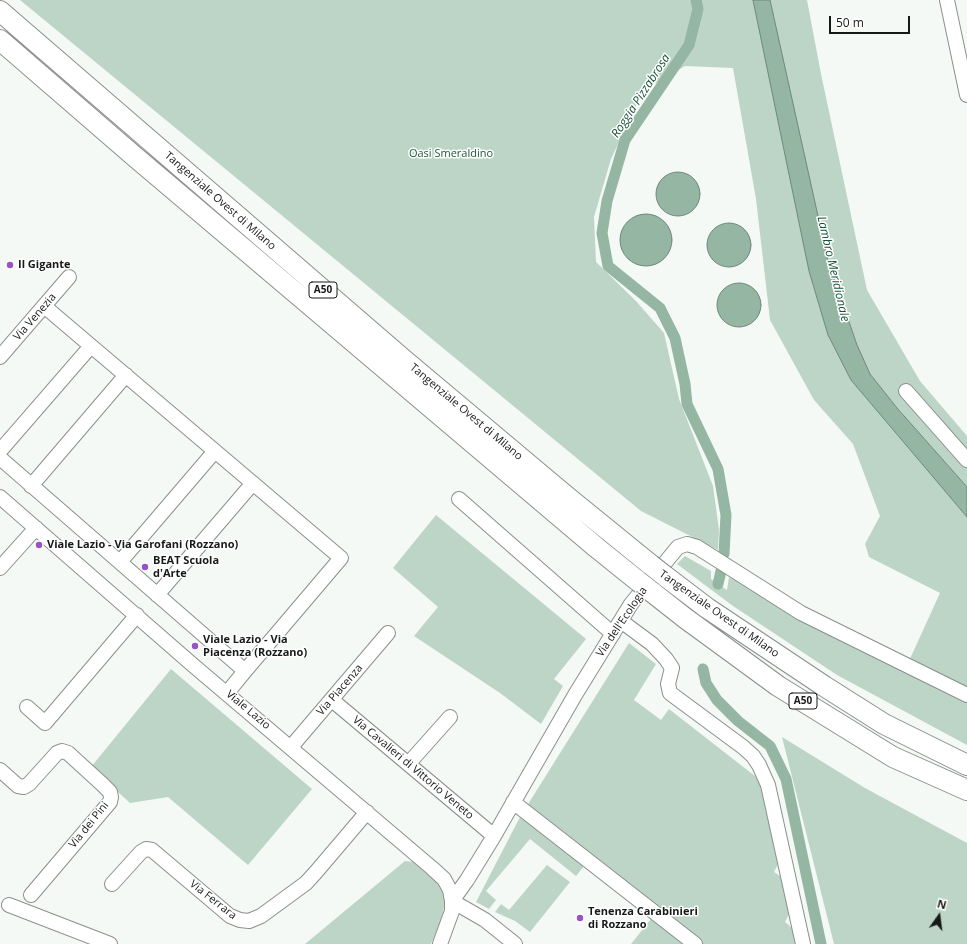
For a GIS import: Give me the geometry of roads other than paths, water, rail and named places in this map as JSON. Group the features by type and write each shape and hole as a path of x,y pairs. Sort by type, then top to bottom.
{"highway":[{"name":"Tangenziale Ovest di Milano","path":"0,11 403,359 566,496 658,570 708,608 824,686 884,724 967,765"},
{"name":"Tangenziale Ovest di Milano","path":"0,40 140,161 597,548 685,618 778,686 893,757 967,790"}],"street":[{"path":"946,0 967,95"},
{"name":"Via Venezia","path":"0,356 69,277"},
{"path":"44,306 341,558 227,693"},
{"path":"0,450 91,346"},
{"path":"31,486 126,375"},
{"path":"906,391 967,460"},
{"path":"120,562 215,451"},
{"path":"0,458 245,671"},
{"path":"157,595 253,483"},
{"name":"Viale Lazio","path":"0,497 444,879 450,890 452,911 440,944"},
{"path":"459,499 613,634"},
{"path":"0,568 36,528"},
{"name":"Via dell'Ecologia","path":"452,901 467,880 494,836 575,695 631,604 678,547 687,544 697,547 801,613 967,695"},
{"path":"27,707 45,722 137,615"},
{"path":"621,621 652,644 666,659 672,668 668,684 670,693 743,747 760,765 768,786 803,944"},
{"name":"Via Piacenza","path":"291,747 388,634"},
{"name":"Via Cavalieri di Vittorio Veneto","path":"332,700 409,763 494,836"},
{"path":"409,763 450,717"},
{"name":"Via dei Pini","path":"0,770 18,786 24,787 29,784 57,753 62,751 68,753 110,792 110,802 31,895"},
{"path":"514,802 695,944"},
{"name":"Via Ferrara","path":"112,884 141,852 146,849 152,850 230,916 240,920 249,921 261,916 306,883 367,812"},
{"path":"452,901 485,920 515,944"},
{"path":"9,905 110,944"}],"waterway":[{"name":"Roggia Pizzabrosa","path":"696,0 698,9 689,45 625,140 607,201 602,233 608,266 660,308 675,338 685,384 687,404 718,469 726,515 724,554"},
{"path":"718,584 721,571"},
{"path":"703,669 706,683 717,700 738,721 770,746 786,779 821,944"}],"place":[{"name":"Il Gigante","path":"10,265"},
{"name":"Viale Lazio - Via Garofani (Rozzano)","path":"39,545"},
{"name":"BEAT Scuola d'Arte","path":"145,567"},
{"name":"Viale Lazio - Via Piacenza (Rozzano)","path":"195,646"},
{"name":"Tenenza Carabinieri di Rozzano","path":"580,918"}],"park label":[{"name":"Oasi Smeraldino","path":"451,154"}],"water label":[{"name":"Lambro Meridionale","path":"833,269"}]}
